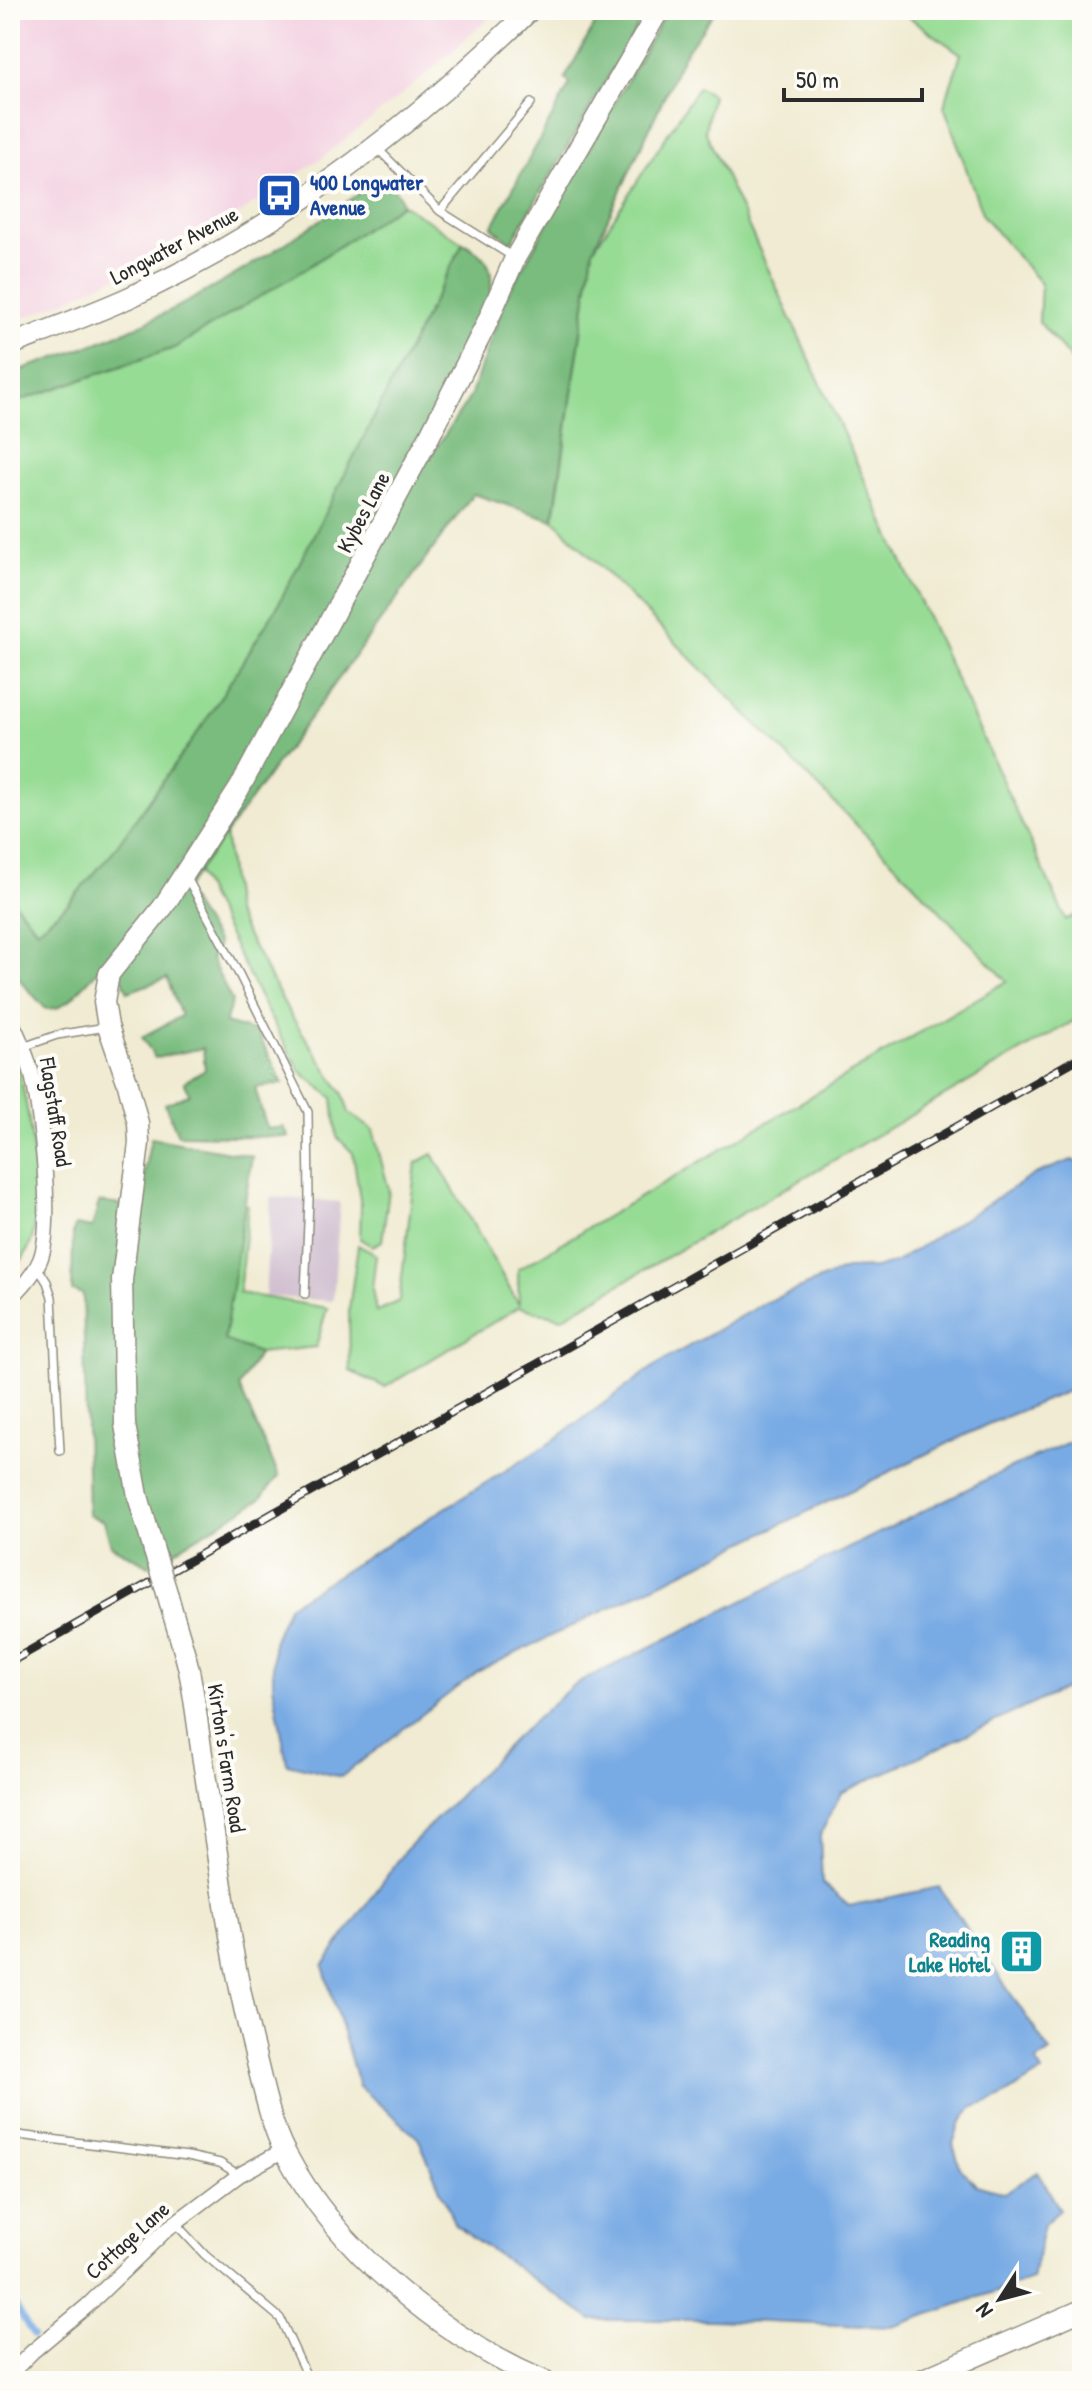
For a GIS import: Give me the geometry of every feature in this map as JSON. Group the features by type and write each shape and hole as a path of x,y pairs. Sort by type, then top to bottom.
{"street":[{"name":"Longwater Avenue","path":"10,345 118,302 166,279 301,201 375,147 472,68 530,10"},
{"name":"Kybes Lane","path":"108,1026 104,1002 109,974 163,907 239,789 341,603 478,341 515,258 659,10"},
{"name":"Flagstaff Road","path":"10,1019 32,1075 47,1222 40,1259 25,1284 10,1299"},
{"name":"Kirton's Farm Road","path":"108,1026 138,1123 139,1143 122,1280 125,1425 138,1496 188,1668 241,2000 263,2085 284,2150 336,2227 385,2276 438,2320 475,2346 544,2381"},
{"name":"Cottage Lane","path":"10,2374 175,2223 239,2175 284,2150"},
{"path":"919,2381 1082,2310"}],"lane":[{"path":"440,211 531,103"},
{"path":"375,147 440,211 515,258"},
{"path":"184,874 240,976 308,1112 309,1200 305,1294"},
{"path":"23,1047 57,1035 108,1026"},
{"path":"36,1266 47,1282 52,1297 60,1451"},
{"path":"10,2134 188,2156 220,2163 239,2175"},
{"path":"175,2223 205,2255 280,2318 309,2381"}],"shaded area":[{"path":"10,10 498,10 421,79 323,157 242,212 154,260 42,311 10,322"},
{"path":"271,1197 340,1202 333,1301 265,1296"}],"green space":[{"path":"603,10 647,10 511,243 492,227 570,84 565,78"},
{"path":"667,10 716,10 683,56 593,250 553,520 473,494 184,891 218,944 211,959 232,1001 225,1023 257,1032 283,1083 255,1088 267,1129 284,1127 289,1137 178,1135 165,1104 190,1094 184,1082 205,1070 203,1048 155,1058 142,1037 181,1016 167,978 128,992 119,970 158,906 71,999 57,1008 46,1009 10,965 10,897 37,930 68,904 111,854 205,722 277,607 463,243 485,259 491,272 490,300 429,459 470,397 506,297"},
{"path":"899,10 1082,10 1082,372 1039,322 1041,284 983,216 944,106 961,54"},
{"path":"698,87 712,95 705,131 1066,920 1082,912 1082,1016 562,1318 519,1307 385,1387 350,1371 349,1309 358,1245 376,1255 372,1289 376,1312 399,1301 416,1163 433,1154 519,1305 518,1269 1007,981 554,520 593,250"},
{"path":"380,179 394,189 402,204 302,271 174,348 10,404 10,373 107,339 191,300 274,251"},
{"path":"402,204 463,243 277,607 205,722 111,854 68,904 37,930 10,897 10,404 174,348 302,271"},
{"path":"225,832 235,913 290,1014 343,1094 349,1113 373,1130 389,1190 382,1241 372,1246 360,1239 361,1206 353,1153 337,1137 333,1098 300,1071 197,872"},
{"path":"10,1044 28,1113 36,1196 32,1239 10,1277"},
{"path":"151,1138 252,1156 224,1340 259,1353 239,1387 279,1476 259,1500 149,1566 111,1545 104,1521 88,1515 83,1294 72,1291 75,1225 92,1228 99,1202 137,1207"},
{"path":"244,1204 248,1205 239,1293 327,1308 316,1347 259,1353 224,1341"}],"water":[{"path":"1072,1160 1082,1165 1082,1385 986,1425 477,1672 341,1777 287,1764 273,1685 273,1642 288,1606 550,1443 656,1365 764,1303 846,1269 875,1268 894,1263 1035,1174"},
{"path":"1082,1436 1082,1681 841,1793 820,1835 822,1883 849,1906 939,1887 1050,2052 1036,2062 1042,2072 1000,2098 973,2107 959,2125 953,2144 960,2168 976,2185 1004,2193 1038,2172 1060,2210 1044,2224 1032,2279 892,2327 711,2320 592,2320 455,2225 418,2137 359,2087 323,1966 404,1852 514,1739 572,1686 993,1476"}],"waterway":[{"path":"10,2296 33,2336"}],"railway":[{"path":"10,1662 1082,1056"}],"place":[{"name":"400 Longwater Avenue","path":"279,195"},
{"name":"Reading Lake Hotel","path":"1021,1952"}]}
